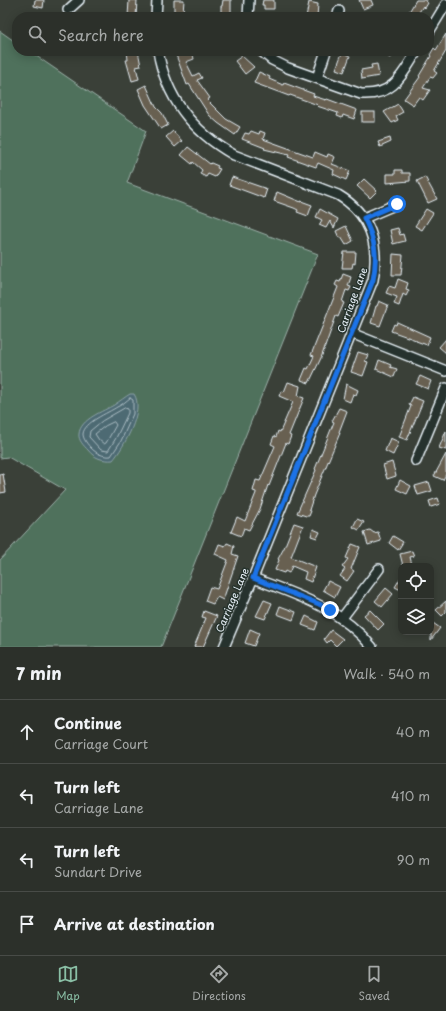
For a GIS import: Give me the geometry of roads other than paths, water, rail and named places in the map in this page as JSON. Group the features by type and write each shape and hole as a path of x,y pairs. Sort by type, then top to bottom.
{"street":[{"path":"68,10 79,0"},
{"path":"156,12 157,0"},
{"path":"248,12 249,0"},
{"path":"434,24 446,4"},
{"name":"Carriage Lane","path":"159,56 165,79 172,94 183,112 204,135 218,146 234,155 338,195 350,203 364,218 375,245 376,266 373,280 224,647"},
{"path":"267,56 288,68 361,94 370,95 380,93 393,86 414,56"},
{"path":"317,78 324,56"},
{"path":"364,218 397,204"},
{"path":"351,333 446,371"},
{"path":"416,461 446,388"},
{"path":"342,618 379,569"},
{"path":"253,578 319,604 342,618 356,629 372,647"}],"water":[{"path":"130,394 134,394 137,401 137,409 132,428 127,438 113,460 106,460 96,457 90,453 80,441 80,429 83,424 93,416 114,405"}]}
